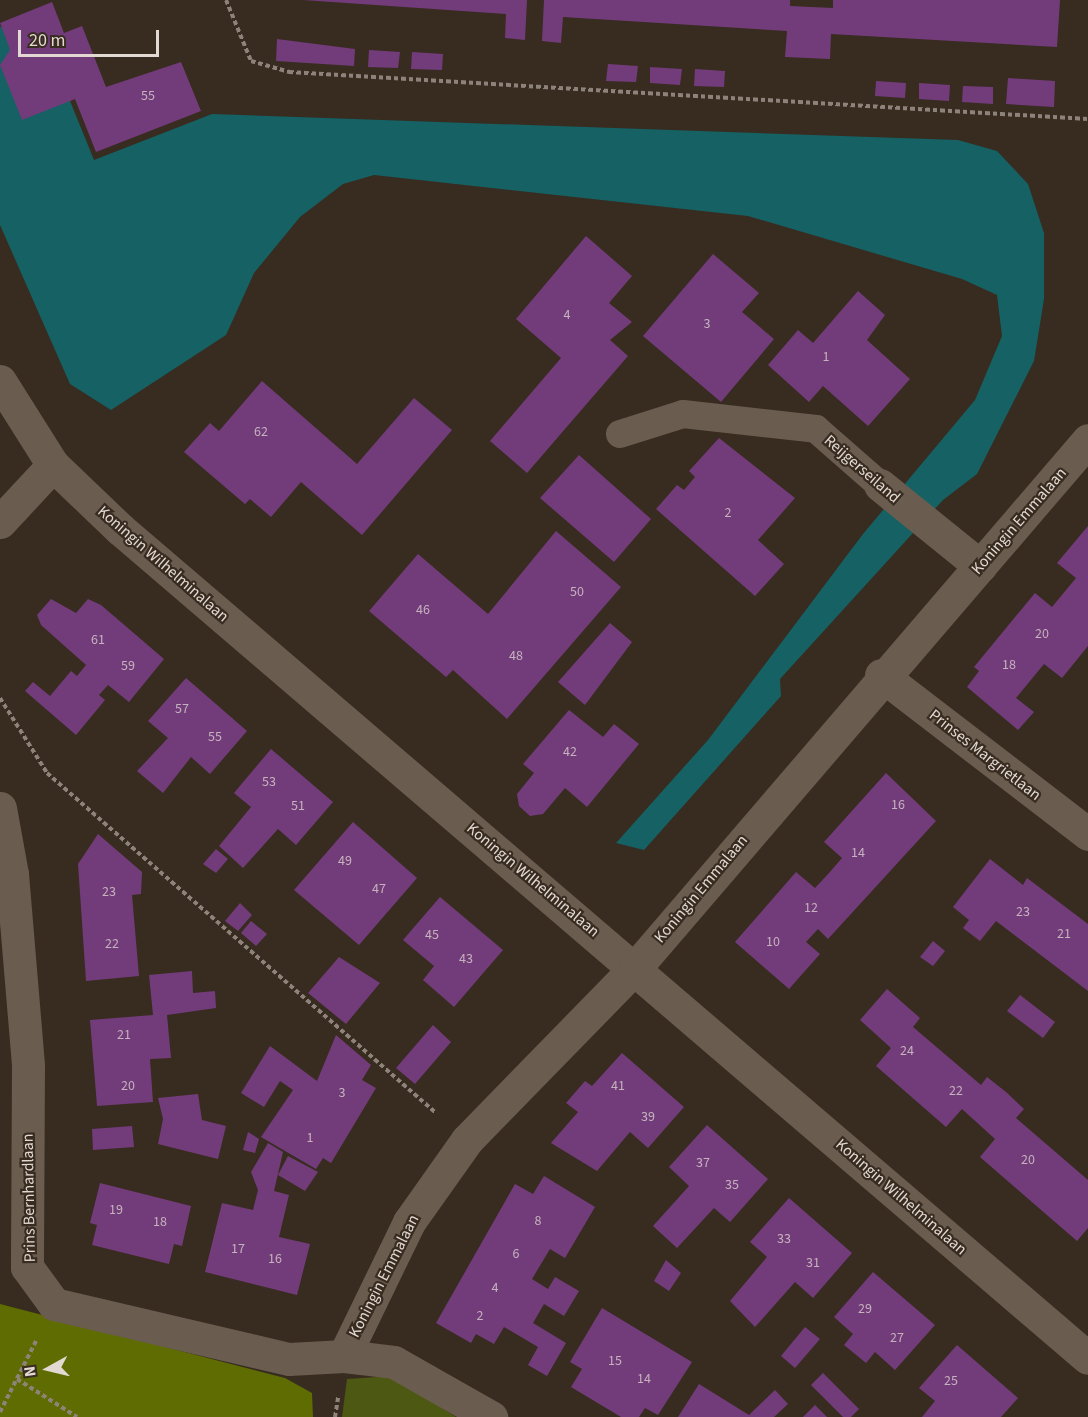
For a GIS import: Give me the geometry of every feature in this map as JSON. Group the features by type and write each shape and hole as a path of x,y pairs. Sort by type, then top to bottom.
{"street":[{"name":"Koningin Wilhelminalaan","path":"0,381 54,465 120,529 636,967 1088,1359"},
{"name":"Koningin Emmalaan","path":"344,1356 409,1222 467,1140 636,967 881,675 980,566 1088,440"},
{"path":"0,522 54,465"},
{"name":"Reijgerseiland","path":"880,485 980,566"},
{"name":"Prinses Margrietlaan","path":"881,675 1088,834"},
{"name":"Prins Bernhardlaan","path":"0,808 12,874 28,1066 27,1267 54,1304"},
{"path":"54,1304 289,1359 344,1356 394,1362 491,1417"}],"lane":[{"name":"Reijgerseiland","path":"620,434 683,414 816,429 880,485"}],"path":[{"path":"226,0 251,62 289,72 1088,119"},
{"path":"0,698 47,773 467,1140"},
{"path":"0,1412 54,1304"},
{"path":"17,1379 77,1417"}],"green space":[{"path":"0,1304 285,1378 312,1393 313,1417 0,1417"},
{"path":"392,1376 456,1417 342,1417 347,1379"}],"water":[{"path":"0,26 68,96 94,160 212,114 958,140 997,151 1028,184 1044,233 1044,299 1034,361 977,474 943,500 780,679 781,696 644,850 616,843 708,740 863,534 975,400 1002,336 997,295 962,279 748,216 374,175 343,184 300,217 254,273 226,335 111,410 70,384 0,225"}],"building":[{"path":"303,0 527,0 525,40 505,38 506,14"},
{"path":"544,0 790,0 790,6 833,8 833,0 1060,0 1057,47 831,34 830,59 785,57 787,31 563,17 561,43 542,41"},
{"path":"52,2 64,33 82,26 106,87 181,62 201,111 96,152 75,99 22,120 0,65 10,50 0,23"},
{"path":"277,39 355,49 354,66 276,61"},
{"path":"369,50 400,52 398,68 368,67"},
{"path":"412,52 443,54 442,70 411,69"},
{"path":"608,64 638,66 636,82 606,81"},
{"path":"650,67 682,69 680,85 650,83"},
{"path":"695,69 725,71 724,87 694,86"},
{"path":"1008,78 1055,81 1054,107 1006,104"},
{"path":"876,81 906,83 905,98 875,96"},
{"path":"919,83 950,85 949,101 919,99"},
{"path":"963,86 993,87 993,104 962,102"},
{"path":"586,236 632,276 609,303 632,322 610,340 628,356 527,473 490,441 561,358 516,319"},
{"path":"713,254 759,293 742,312 774,339 721,402 643,336"},
{"path":"858,291 885,315 867,340 910,379 868,426 823,386 809,402 768,365 798,330 813,343"},
{"path":"262,381 357,464 414,398 452,430 362,535 301,482 271,517 250,499 245,504 184,452 210,423 219,431"},
{"path":"719,438 795,498 758,540 784,564 755,596 656,509 677,485 684,490 695,477 689,471"},
{"path":"579,455 651,519 614,562 540,498"},
{"path":"1088,526 1088,646 1062,678 1044,664 1016,698 1034,712 1018,730 967,687 979,671 974,667 1035,593 1052,607 1076,578 1057,563"},
{"path":"556,531 621,587 507,719 453,670 446,677 369,611 418,554 488,614"},
{"path":"51,599 76,613 88,599 101,605 164,659 129,702 108,685 99,695 105,700 76,735 25,691 33,682 50,696 71,671 77,676 86,665 41,625 37,615"},
{"path":"610,623 632,642 585,705 558,682"},
{"path":"186,678 247,731 210,774 191,757 163,793 137,771 168,738 148,721"},
{"path":"569,710 603,737 614,724 639,744 587,807 565,788 543,814 530,816 519,806 517,794 534,773 523,764"},
{"path":"271,749 333,802 296,845 278,829 243,868 219,846 251,807 234,793"},
{"path":"886,773 936,821 828,939 818,929 806,942 820,954 789,989 735,942 796,872 815,888 829,873 842,858 824,842"},
{"path":"353,822 417,878 359,945 294,890"},
{"path":"98,834 142,872 141,894 132,895 139,976 86,981 78,864"},
{"path":"216,849 228,859 216,873 203,864"},
{"path":"990,859 1023,885 1027,878 1088,924 1088,991 996,921 980,941 963,928 969,920 953,907"},
{"path":"440,897 503,950 454,1007 423,980 434,966 403,940"},
{"path":"240,903 252,915 238,931 225,921"},
{"path":"251,921 267,934 256,946 241,933"},
{"path":"933,941 945,951 933,966 920,957"},
{"path":"339,957 380,983 346,1024 308,993"},
{"path":"192,971 193,993 215,991 216,1008 167,1015 171,1058 150,1059 153,1102 97,1106 90,1020 153,1015 149,975"},
{"path":"887,989 920,1018 913,1027 981,1085 987,1077 1006,1092 1024,1109 1016,1118 1088,1180 1088,1228 1077,1241 980,1157 995,1139 962,1109 946,1127 876,1066 891,1048 860,1020"},
{"path":"1020,995 1055,1022 1043,1038 1007,1011"},
{"path":"433,1025 451,1042 415,1084 396,1068"},
{"path":"336,1035 371,1065 362,1080 376,1088 331,1163 323,1158 316,1169 261,1137 293,1090 280,1081 264,1107 241,1093 270,1046 317,1081"},
{"path":"622,1053 684,1107 648,1148 630,1132 597,1171 551,1143 578,1112 566,1103 585,1081 592,1086"},
{"path":"198,1094 202,1120 226,1126 218,1159 158,1144 163,1119 158,1098"},
{"path":"707,1125 768,1179 730,1222 714,1208 677,1248 653,1226 689,1186 669,1167"},
{"path":"132,1126 134,1147 93,1150 92,1129"},
{"path":"248,1132 259,1139 255,1153 243,1150"},
{"path":"268,1143 283,1152 274,1191 289,1195 279,1237 310,1244 297,1295 205,1272 222,1203 253,1210 258,1190 251,1172"},
{"path":"288,1156 318,1172 305,1191 278,1175"},
{"path":"544,1176 595,1207 565,1258 550,1249 532,1279 548,1289 555,1277 579,1291 564,1316 544,1304 533,1323 566,1343 547,1376 528,1365 538,1347 504,1327 494,1344 476,1334 471,1343 436,1323 515,1184 533,1194"},
{"path":"100,1183 191,1206 182,1246 174,1244 169,1264 92,1245 97,1225 90,1223"},
{"path":"789,1198 852,1253 813,1298 795,1282 755,1327 730,1301 767,1257 750,1242"},
{"path":"666,1260 681,1273 669,1291 654,1281"},
{"path":"873,1272 935,1325 895,1370 875,1352 866,1363 844,1345 853,1334 834,1317"},
{"path":"602,1308 692,1362 658,1415 645,1408 639,1417 621,1417 571,1387 582,1369 570,1362"},
{"path":"805,1327 820,1339 795,1368 781,1356"},
{"path":"957,1345 1018,1398 1001,1417 922,1417 935,1401 919,1388"},
{"path":"823,1373 859,1409 851,1417 843,1417 811,1385"},
{"path":"699,1384 749,1415 775,1390 788,1404 774,1417 678,1417"},
{"path":"815,1405 827,1417 803,1417"}]}
